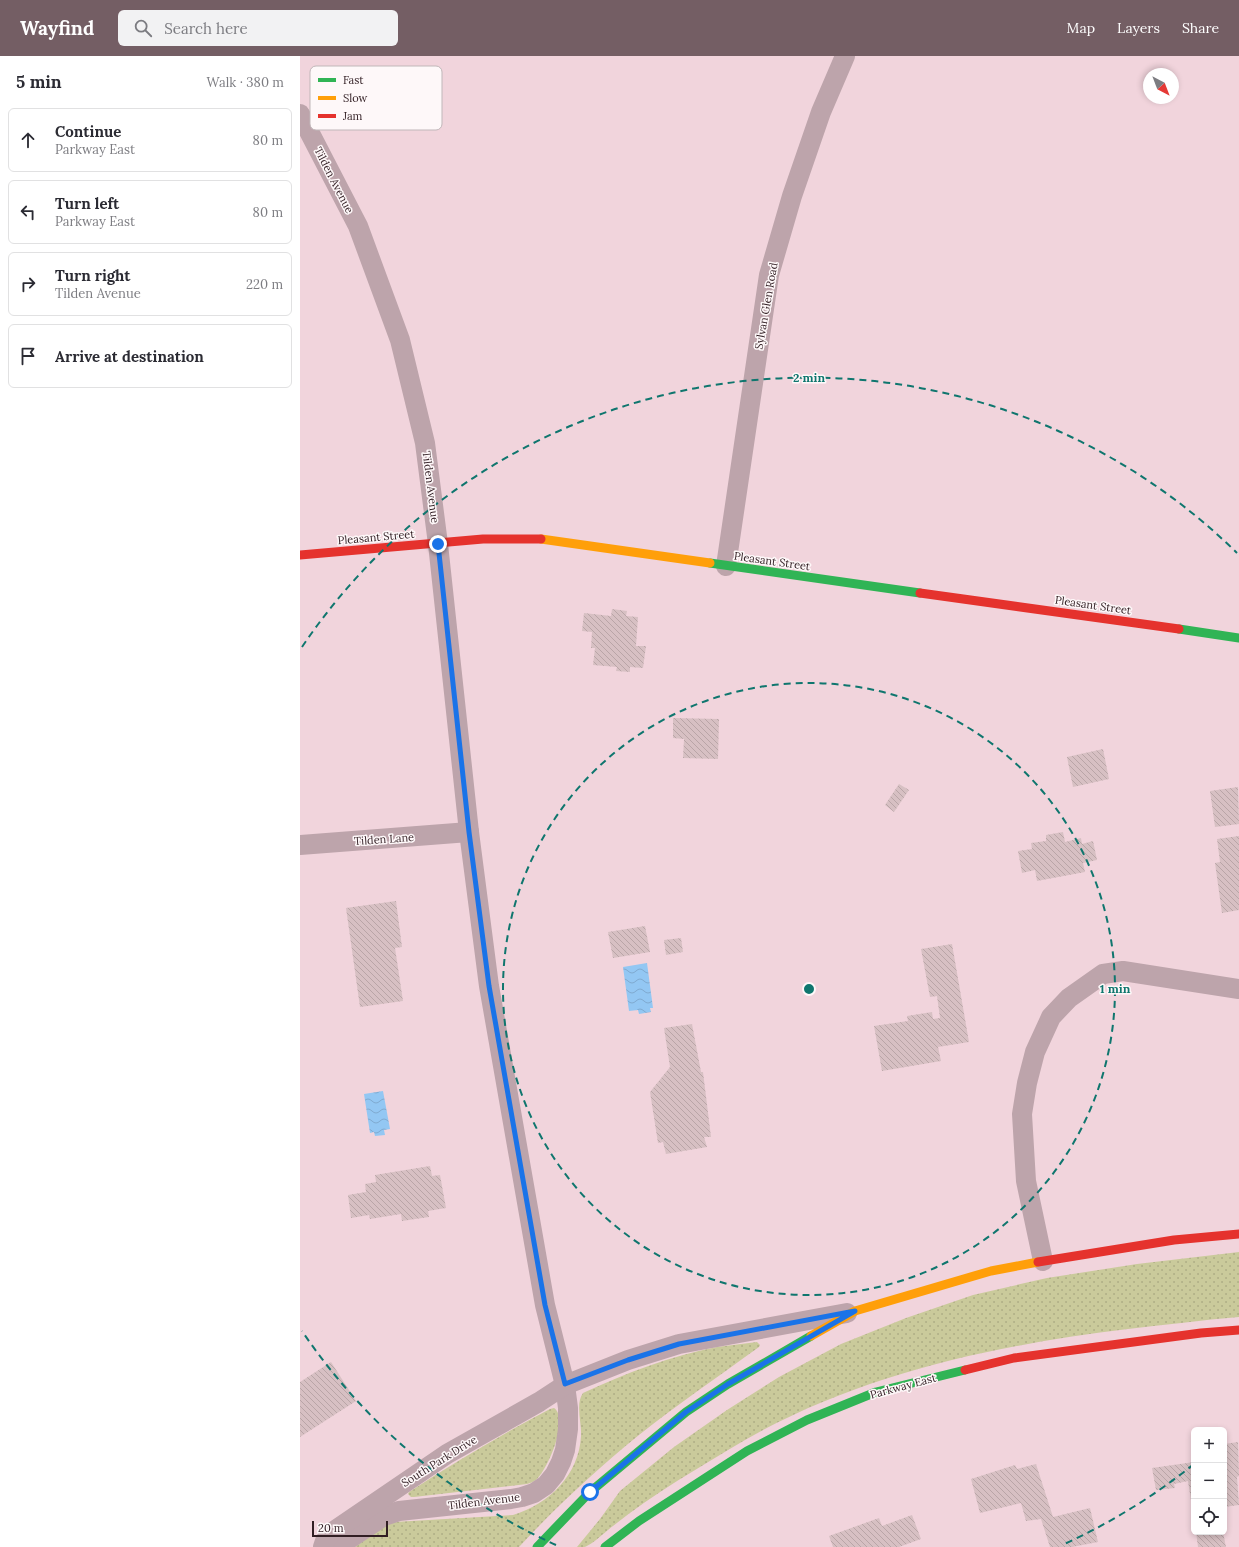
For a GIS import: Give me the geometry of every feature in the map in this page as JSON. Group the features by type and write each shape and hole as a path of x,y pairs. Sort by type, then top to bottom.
{"street":[{"name":"Sylvan Glen Road","path":"726,566 769,275 792,196 816,126 845,56"},
{"name":"Tilden Avenue","path":"300,114 358,226 400,340 425,443 438,544 469,832 489,986 545,1305 565,1384 568,1408 568,1429 565,1450 561,1462 555,1474 546,1485 534,1493 522,1498 399,1511 384,1516 337,1547"},
{"name":"Pleasant Street","path":"300,555 483,539 534,538 1239,638"},
{"name":"Tilden Lane","path":"300,845 469,832"},
{"path":"1043,1261 1026,1181 1022,1114 1027,1083 1035,1052 1051,1017 1069,998 1103,974 1123,971 1239,989"},
{"path":"565,1384 628,1360 679,1344 855,1311 991,1271 1174,1240 1239,1234"},
{"path":"537,1547 558,1523 590,1492 686,1412 728,1384 855,1311"},
{"name":"Parkway East","path":"605,1547 639,1521 747,1452 807,1420 876,1392 1014,1358 1201,1333 1239,1330"},
{"name":"South Park Drive","path":"323,1547 325,1541 331,1533 447,1454 539,1402 565,1384"}],"green space":[{"path":"1239,1252 1239,1317 1128,1329 1029,1344 980,1353 931,1365 883,1380 836,1397 790,1417 745,1440 661,1491 587,1546 577,1547 620,1491 674,1447 727,1410 779,1377 841,1344 906,1318 973,1295 1047,1278 1137,1264"},
{"path":"757,1342 760,1345 759,1347 669,1412 607,1462 562,1503 519,1547 355,1547 386,1525 394,1522 513,1515 539,1504 560,1486 575,1463 581,1436 579,1403 583,1393 632,1372 682,1355 717,1347"},
{"path":"554,1408 558,1414 558,1433 551,1456 541,1474 535,1481 527,1484 414,1497 411,1497 408,1494 426,1481 479,1449"}],"water":[{"path":"647,963 653,1008 650,1008 651,1012 639,1014 638,1010 629,1011 623,967"},
{"path":"383,1091 390,1129 384,1130 385,1135 375,1136 374,1132 370,1133 364,1094"}],"building":[{"path":"612,609 627,611 626,616 638,617 636,646 646,646 643,668 630,667 630,672 616,671 617,667 593,665 595,648 591,648 592,632 582,631 584,613 611,616"},
{"path":"673,718 719,719 718,759 683,758 684,739 673,738"},
{"path":"1103,749 1109,779 1073,787 1067,757"},
{"path":"899,784 909,790 894,812 885,805"},
{"path":"1238,787 1239,824 1215,827 1210,791"},
{"path":"1063,832 1065,842 1081,838 1082,844 1093,841 1097,860 1083,863 1085,872 1037,881 1035,870 1022,873 1018,851 1032,849 1031,843 1046,841 1046,835"},
{"path":"1239,836 1239,910 1222,913 1215,863 1220,862 1217,839"},
{"path":"396,901 402,947 395,948 403,1001 360,1007 346,908"},
{"path":"645,926 650,952 613,958 608,932"},
{"path":"681,938 683,952 666,955 664,940"},
{"path":"952,944 969,1042 938,1047 941,1061 882,1071 874,1026 908,1021 907,1016 932,1012 933,1019 940,1018 937,996 930,997 921,949"},
{"path":"692,1024 701,1072 703,1072 711,1137 704,1137 707,1147 666,1154 663,1142 658,1143 650,1092 670,1067 664,1028"},
{"path":"430,1166 432,1176 440,1175 446,1208 428,1211 429,1217 402,1221 401,1214 370,1219 369,1215 351,1218 348,1195 366,1192 365,1184 376,1182 375,1175"},
{"path":"331,1362 356,1401 300,1437 300,1382"},
{"path":"1238,1442 1239,1476 1237,1477 1239,1505 1227,1507 1227,1463 1227,1444"},
{"path":"1191,1462 1191,1500 1188,1481 1174,1484 1175,1488 1156,1490 1152,1468"},
{"path":"1036,1464 1053,1517 1090,1508 1098,1542 1072,1547 1050,1547 1041,1519 1026,1521 1021,1503 980,1513 971,1479 1015,1465 1017,1469"},
{"path":"912,1515 921,1539 899,1547 833,1547 829,1536 879,1518 882,1526"},
{"path":"1196,1535 1224,1535 1226,1547 1198,1547"}],"traffic: fast":[{"path":"710,563 920,593"},
{"path":"1179,629 1239,638"},
{"path":"537,1547 590,1492 686,1412 728,1384 811,1336"},
{"path":"605,1547 639,1521 747,1451 807,1420 876,1392 965,1370"}],"traffic: slow":[{"path":"541,539 710,563"},
{"path":"811,1336 855,1311 991,1271 1038,1262"}],"traffic: jam":[{"path":"300,555 483,539 541,539"},
{"path":"920,593 1179,629"},
{"path":"1038,1262 1174,1240 1239,1234"},
{"path":"965,1370 1014,1358 1201,1333 1239,1330"}],"route":[{"path":"438,544 469,832 489,986 518,1144 545,1305 565,1384 628,1360 679,1344 855,1311 728,1384 686,1412 590,1492"}]}
